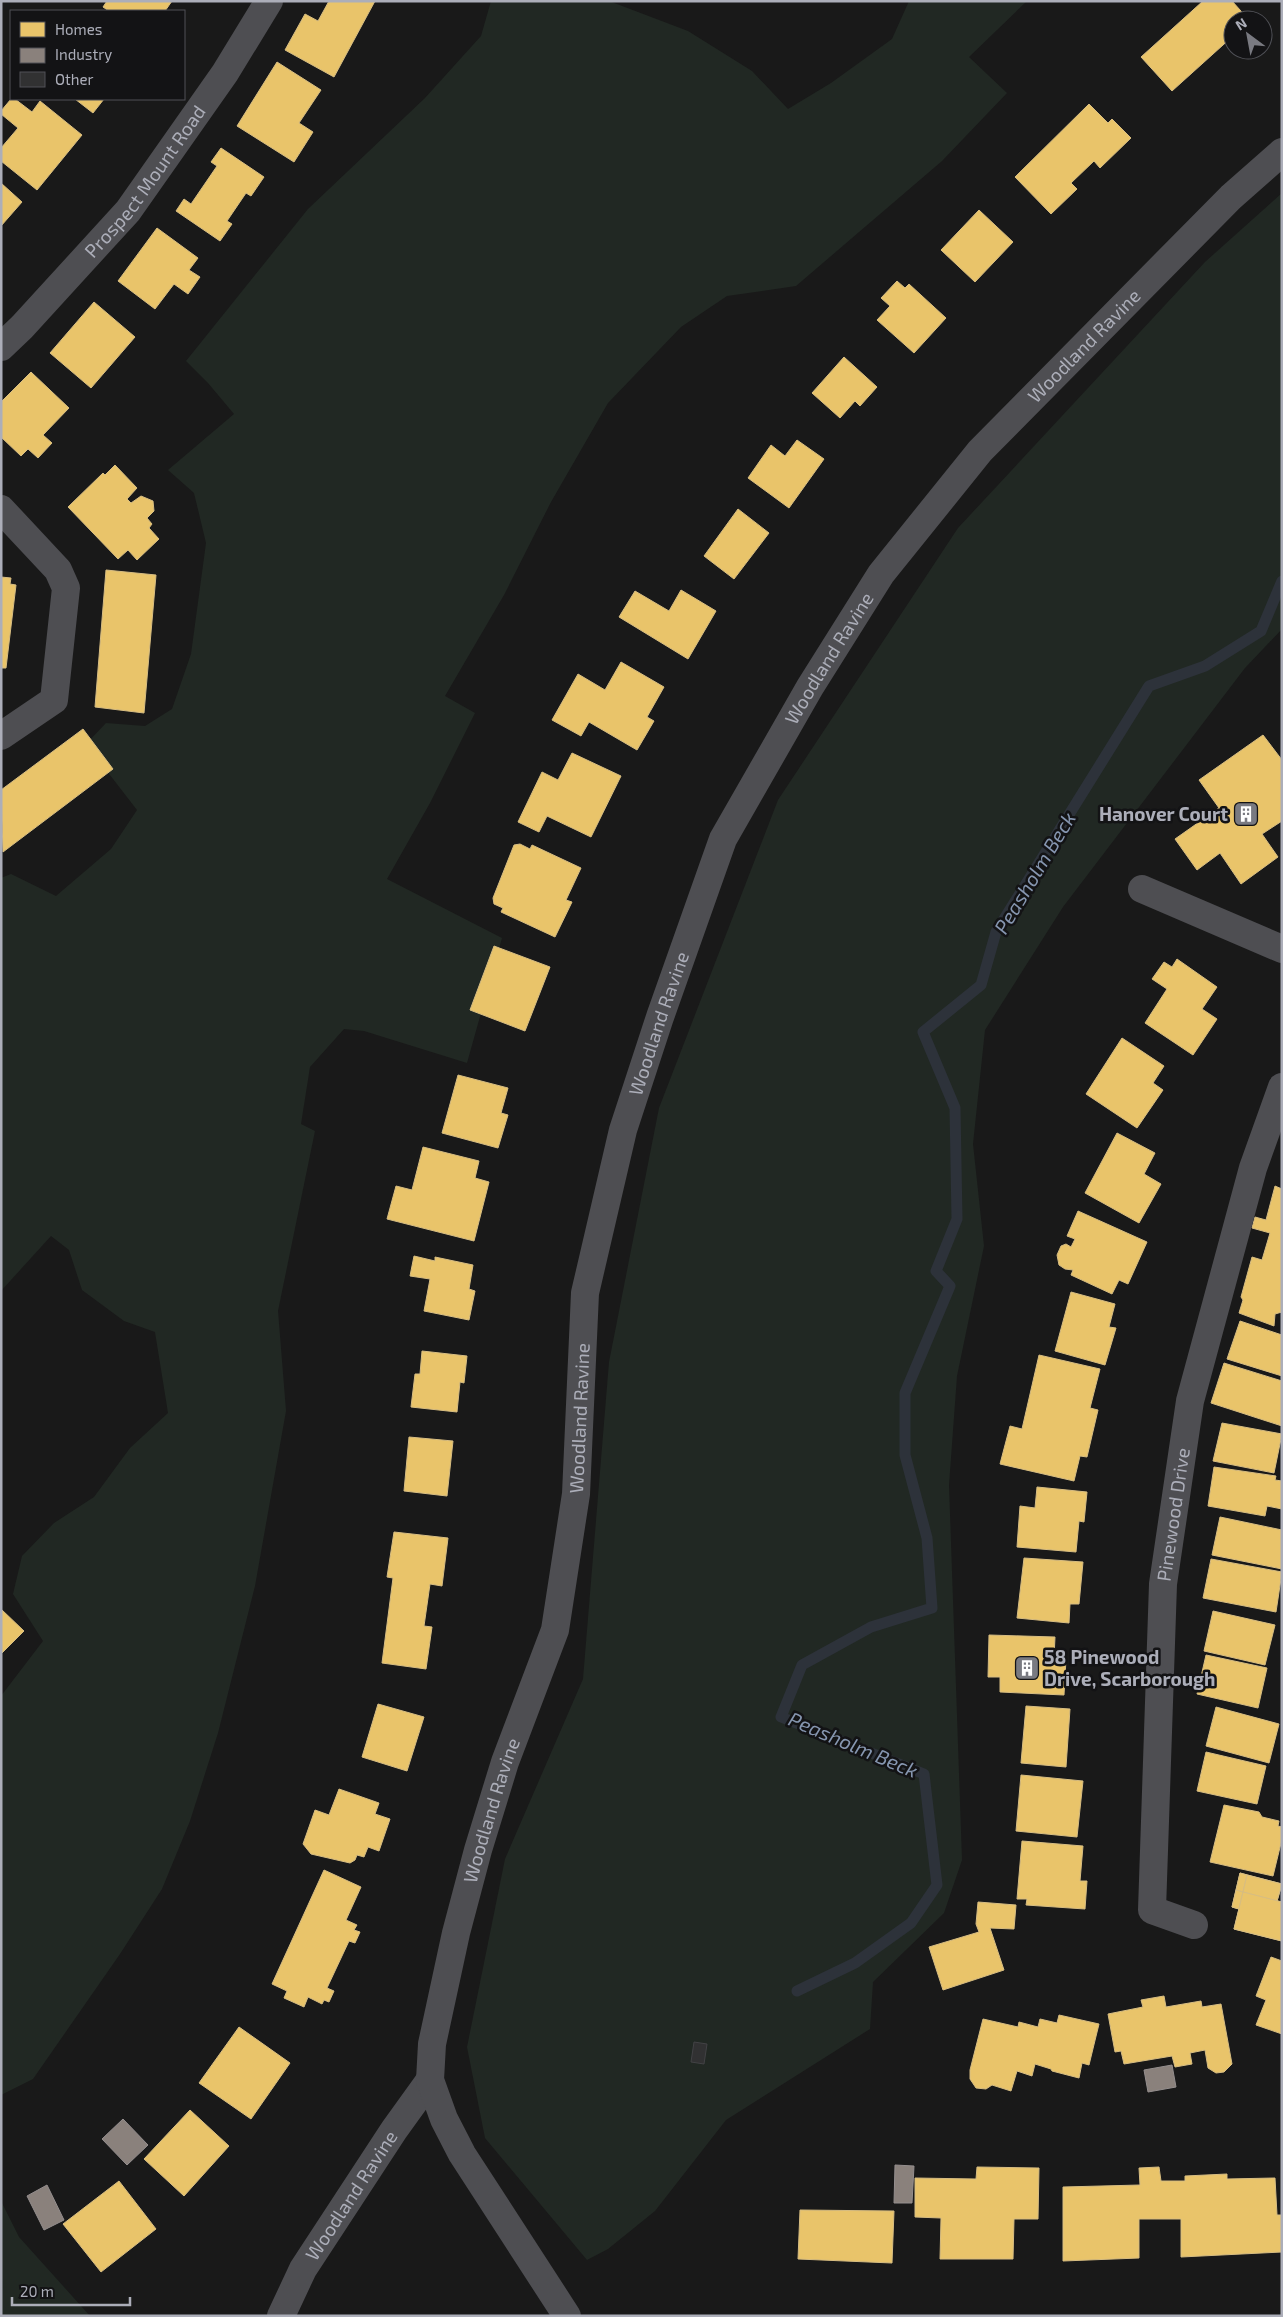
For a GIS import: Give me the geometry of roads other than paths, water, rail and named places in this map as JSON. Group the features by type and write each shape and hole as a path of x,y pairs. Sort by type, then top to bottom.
{"street":[{"name":"Prospect Mount Road","path":"1,347 22,328 128,211 225,73 269,1"},
{"name":"Woodland Ravine","path":"566,2316 462,2154 444,2119 430,2080 432,2044 456,1933 478,1850 505,1762 555,1630 576,1494 585,1293 623,1130 660,1017 723,840 810,687 881,574 980,451 1231,198 1282,152"},
{"path":"1,509 58,570 66,588 54,700 1,736"},
{"path":"1142,888 1282,949"},
{"name":"Pinewood Drive","path":"1194,1925 1152,1910 1162,1584 1190,1401 1253,1168 1282,1087"},
{"name":"Woodland Ravine","path":"281,2316 303,2269 394,2130 430,2080"}],"waterway":[{"name":"Peasholm Beck","path":"797,1991 855,1963 911,1923 937,1885 924,1774 781,1717 802,1665 871,1627 932,1608 927,1538 905,1455 905,1393 950,1286 936,1271 957,1219 955,1108 923,1032 981,985 996,932 1149,686 1205,666 1261,631 1282,581"}],"place":[{"name":"Hanover Court","path":"1246,814"},
{"name":"58 Pinewood Drive, Scarborough","path":"1027,1668"}]}
